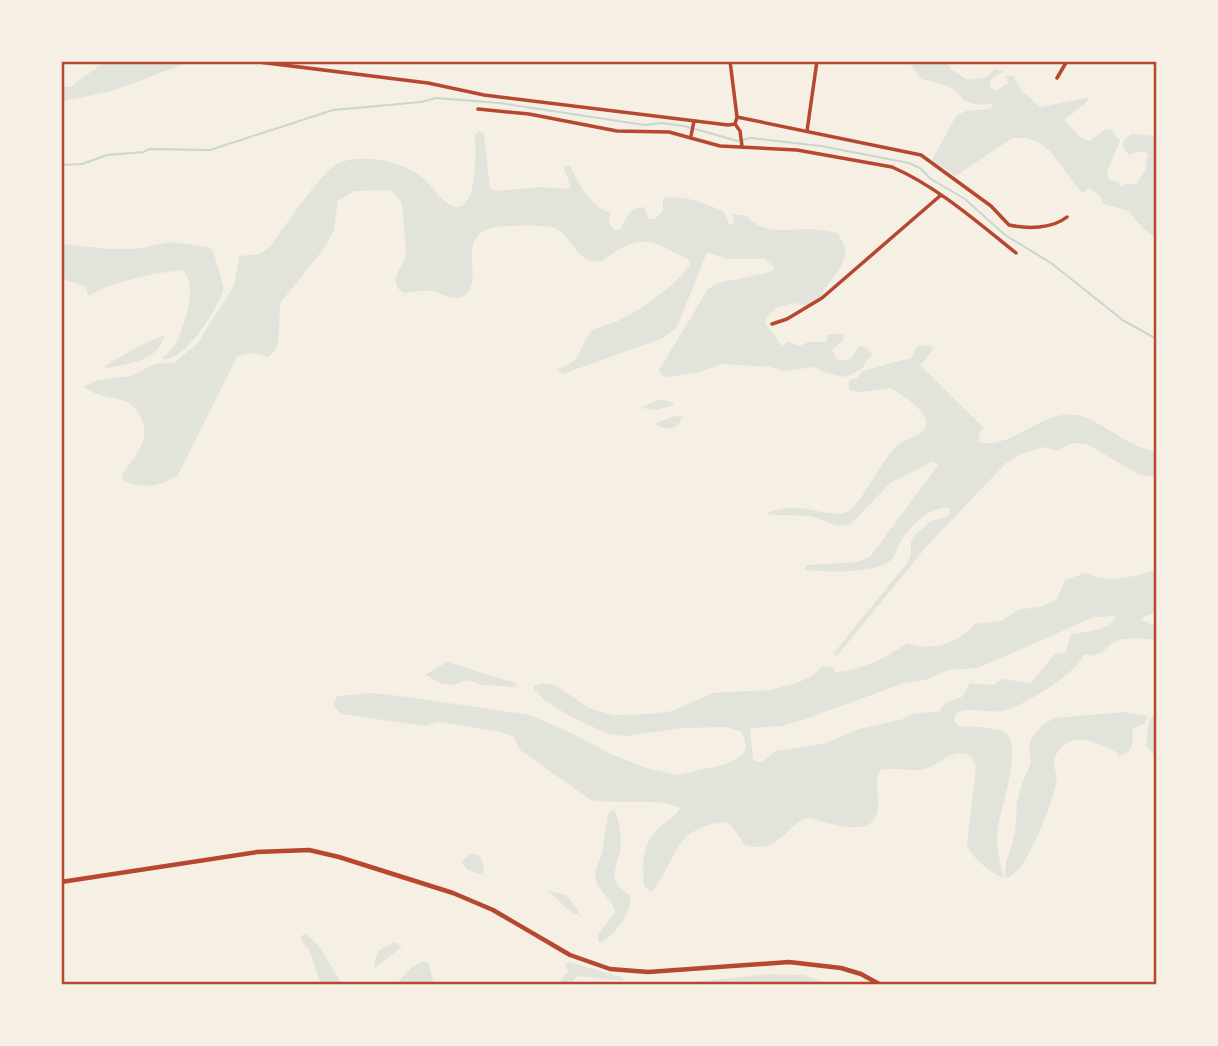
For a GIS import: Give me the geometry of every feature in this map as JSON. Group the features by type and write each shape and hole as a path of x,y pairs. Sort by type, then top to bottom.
{"main road":[{"path":"61,882 257,852 309,850 453,893 493,910 570,956 610,970 648,972 789,962 841,968 861,974 881,985"}],"street":[{"path":"251,61 428,83 496,97 734,124"},
{"path":"730,61 737,117 734,124"},
{"path":"807,131 817,61"},
{"path":"1058,78 1067,61"},
{"path":"478,110 529,114 617,131 669,132 720,146 797,150 892,167 941,195 1016,253"},
{"path":"737,117 923,156 982,199 1004,221 1012,225 1042,227 1057,224 1067,217"},
{"path":"691,136 694,121"},
{"path":"734,124 740,131 742,146"},
{"path":"772,324 787,319 822,298 941,195"}],"shaded area":[{"path":"106,61 193,61 112,91 68,100 61,104 61,87 70,87"},
{"path":"909,61 945,61 952,70 968,80 987,77 995,69 1004,71 992,79 989,86 995,91 1008,83 1006,76 1013,76 1022,91 1040,107 1090,97 1064,120 1080,137 1089,141 1106,129 1112,130 1120,141 1107,172 1109,180 1118,182 1122,187 1127,183 1136,185 1145,171 1148,154 1142,151 1129,155 1123,148 1124,140 1131,134 1157,136 1157,182 1154,194 1157,201 1157,239 1128,211 1104,204 1098,194 1089,188 1082,193 1050,151 1027,138 1012,138 956,176 932,160 956,116 966,111 991,109 993,104 977,105 964,100 955,90 921,79"},
{"path":"480,131 484,134 490,189 570,189 564,171 565,165 570,166 591,200 611,213 609,222 614,230 620,230 635,209 644,207 648,219 654,219 663,211 663,198 671,197 695,200 724,212 729,224 734,224 733,214 747,216 760,226 768,228 813,229 838,233 845,256 840,269 820,299 809,306 793,303 776,308 765,323 782,346 788,341 799,346 809,342 826,342 828,335 843,333 844,339 832,350 837,359 842,361 851,358 859,346 867,348 873,354 863,368 846,377 825,373 815,367 783,371 770,367 722,364 699,372 668,377 662,375 659,370 708,289 718,283 771,272 775,268 765,259 727,259 707,252 675,329 663,338 563,374 557,370 575,359 593,330 618,321 657,297 683,274 690,265 689,260 660,245 640,242 596,262 586,259 566,237 552,227 502,227 488,229 475,241 472,283 465,295 456,298 427,291 403,293 396,283 406,253 401,202 390,190 354,191 338,201 334,230 326,246 281,302 278,340 273,353 268,357 249,354 237,357 178,475 151,485 123,481 122,474 142,445 142,420 128,402 83,387 98,380 131,376 155,364 174,363 197,344 234,286 239,256 260,254 271,246 313,188 338,163 371,159 395,163 416,173 447,203 456,207 463,205 472,188 475,135"},
{"path":"170,242 209,247 213,250 224,288 208,320 190,344 171,358 162,359 179,337 187,312 190,292 187,276 182,270 134,278 88,296 86,287 61,278 61,244 135,249"},
{"path":"164,335 162,343 150,356 133,363 105,368 141,345"},
{"path":"930,345 934,349 920,365 984,428 980,431 978,442 1002,441 1051,418 1076,415 1095,422 1136,445 1157,451 1157,477 1138,474 1087,444 1072,443 1057,451 1045,447 1023,453 1006,463 927,546 837,656 833,654 907,563 914,536 931,521 948,516 950,511 948,508 941,508 927,514 905,535 893,558 884,565 850,571 815,571 805,568 808,565 857,562 870,557 939,464 932,462 890,483 852,523 846,525 836,525 810,516 765,513 803,508 840,513 846,512 859,501 892,451 921,432 926,421 914,404 891,388 860,392 849,390 849,380 857,378 862,371 911,359 917,346"},
{"path":"657,400 675,405 656,410 641,408"},
{"path":"674,416 683,417 674,427 667,429 654,424"},
{"path":"1157,569 1157,612 1141,620 1157,626 1157,640 1123,639 1096,655 1084,654 1061,679 1011,708 1002,711 964,711 955,715 954,721 960,727 1000,730 1007,734 1011,742 1011,768 997,835 1004,878 982,864 967,844 976,767 971,756 964,754 958,753 925,769 880,770 877,781 877,815 863,826 841,826 808,818 800,821 775,842 757,847 745,845 730,824 716,823 703,827 684,839 651,892 644,886 643,862 646,847 654,833 680,808 649,802 591,800 520,750 514,737 501,732 439,722 424,726 341,714 333,705 337,696 372,693 530,715 613,755 647,768 677,775 727,764 743,754 746,747 742,732 726,727 683,728 626,736 609,734 573,718 545,701 534,686 543,683 555,685 589,708 613,715 672,711 713,693 771,690 797,683 812,676 823,666 834,667 835,672 853,669 883,658 907,643 935,646 953,641 975,624 1001,621 1018,610 1043,606 1057,599 1065,580 1085,573 1112,579","holes":["1116,616 1096,630 1071,634 1066,652 1055,654 1031,683 1002,679 993,685 970,683 962,697 945,703 939,711 912,714 903,719 859,729 826,743 775,751 761,763 753,760 750,728 782,726 904,683 925,680 949,670 978,668 1094,617"]},
{"path":"447,662 516,683 517,687 483,685 467,680 452,685 442,684 425,675"},
{"path":"1125,712 1148,716 1144,724 1133,728 1132,747 1128,752 1119,756 1103,746 1081,740 1067,743 1058,751 1054,762 1056,784 1044,821 1023,863 1007,878 1006,863 1015,833 1017,802 1031,763 1031,739 1043,724 1055,718"},
{"path":"1152,716 1157,716 1157,758 1146,746"},
{"path":"614,808 621,841 615,877 622,889 630,895 630,902 622,922 601,943 598,941 599,933 615,913 612,904 597,885 595,873 602,853 608,814"},
{"path":"471,854 482,859 484,872 480,874 466,869 462,861"},
{"path":"548,891 567,895 582,917 570,911"},
{"path":"306,934 318,945 343,985 321,984 310,952 301,939 302,935"},
{"path":"395,942 402,947 373,969 378,951"},
{"path":"422,961 429,964 434,985 395,985 411,968"},
{"path":"569,962 621,977 624,981 577,976 570,985 557,985 568,972 565,964"},
{"path":"769,974 804,975 830,985 667,985"}],"waterway":[{"path":"61,165 82,164 107,155 144,152 149,149 210,150 333,110 421,102 436,98 500,103 645,125 662,123 684,126 738,141 751,138 821,146 909,163 920,168 931,179 965,199 1005,235 1051,263 1124,321 1157,339"}]}
